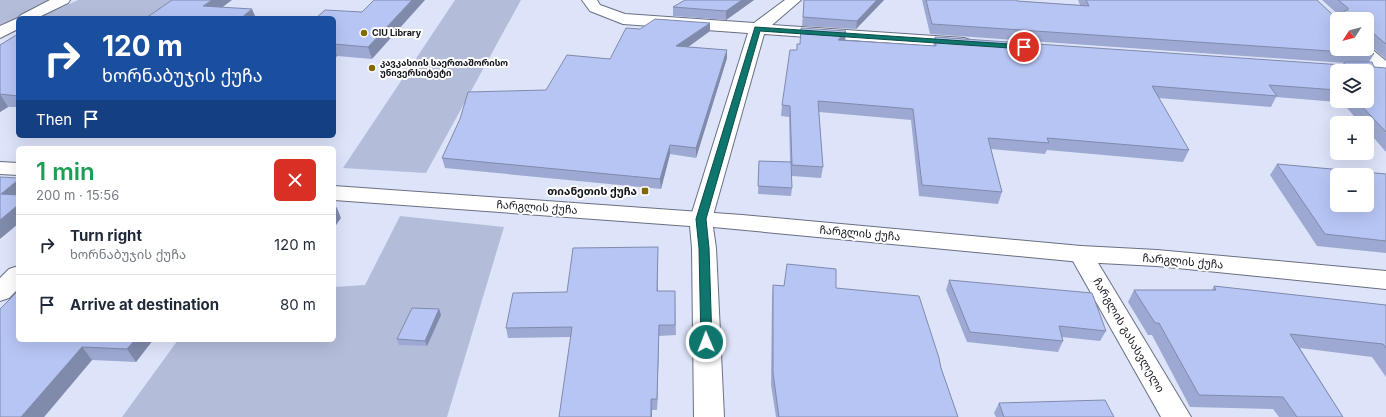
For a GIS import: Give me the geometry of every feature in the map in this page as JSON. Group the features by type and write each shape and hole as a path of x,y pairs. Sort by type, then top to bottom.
{"street":[{"path":"30,16 63,0"},
{"path":"589,0 595,8 622,19 980,44"},
{"path":"709,417 704,248 701,219 757,29 794,0"},
{"path":"0,33 16,24"},
{"path":"1371,56 1386,71"},
{"path":"1374,70 1386,71"},
{"path":"0,168 16,169"},
{"name":"ჩარგლის ქუჩა","path":"336,193 701,219 1081,254 1157,258 1386,280"},
{"name":"ჩარგლის გასასვლელი","path":"1081,254 1176,417"},
{"path":"0,292 16,277"}],"shaded area":[{"path":"0,0 55,0 21,16 16,16 16,19 0,27"},
{"path":"78,0 183,0 160,16 42,16"},
{"path":"455,0 521,0 426,173 343,168"},
{"path":"400,216 504,227 447,417 122,417 177,342 336,342 336,287 365,285"}],"building":[{"path":"172,0 212,0 203,6 252,9 243,16 149,16"},
{"path":"374,0 412,0 368,47 336,44 336,16 318,16 325,10 362,12"},
{"path":"685,0 742,0 726,11 673,7"},
{"path":"804,0 877,0 857,21 803,17"},
{"path":"926,0 1017,0 1089,6 1086,0 1317,0 1330,12 1330,51 932,24"},
{"path":"1338,0 1386,0 1386,44 1374,34 1374,12 1344,12 1348,10 1348,8"},
{"path":"655,19 710,23 676,46 727,50 696,148 670,145 660,179 442,158 460,119 468,92 546,90 567,55 610,59 626,28 640,29"},
{"path":"801,28 846,31 838,40 936,46 935,37 1330,64 1330,89 1269,85 1277,96 1152,86 1189,150 1047,138 1049,143 988,138 1002,192 922,185 913,109 818,101 823,167 792,165 790,106 782,105 790,50 797,50 797,44 800,44"},
{"path":"16,35 16,96 0,94 0,45"},
{"path":"1345,62 1372,62 1373,64 1344,64"},
{"path":"1374,67 1386,68 1386,132 1374,119 1374,116 1371,116 1364,108 1374,108"},
{"path":"759,161 791,162 792,188 758,186"},
{"path":"1277,164 1330,169 1330,212 1374,212 1374,173 1386,174 1386,241 1325,234"},
{"path":"0,177 16,178 16,182 1,194 16,195 16,207 0,220"},
{"path":"658,247 657,291 675,291 675,325 659,325 657,399 651,399 651,417 559,417 572,327 506,328 513,293 567,292 573,248"},
{"path":"787,264 836,269 836,288 919,296 958,417 779,417 773,373 773,285 784,286"},
{"path":"949,280 1092,293 1106,331 1059,326 1063,341 970,332"},
{"path":"1214,286 1386,305 1386,348 1383,344 1290,334 1343,417 1297,417 1283,397 1199,395 1159,323 1155,323 1134,290 1216,290"},
{"path":"16,293 16,342 133,342 127,349 82,347 21,417 0,417 0,309"},
{"path":"412,308 439,309 425,341 397,339"},
{"path":"1105,400 1114,417 1004,417 999,403"}],"place":[{"name":"CIU Library","path":"364,33"},
{"name":"კავკასიის საერთაშორისო უნივერსიტეტი","path":"372,68"},
{"name":"თიანეთის ქუჩა","path":"645,191"}],"route":[{"path":"706,342 704,248 701,219 757,29 1024,47"}]}
